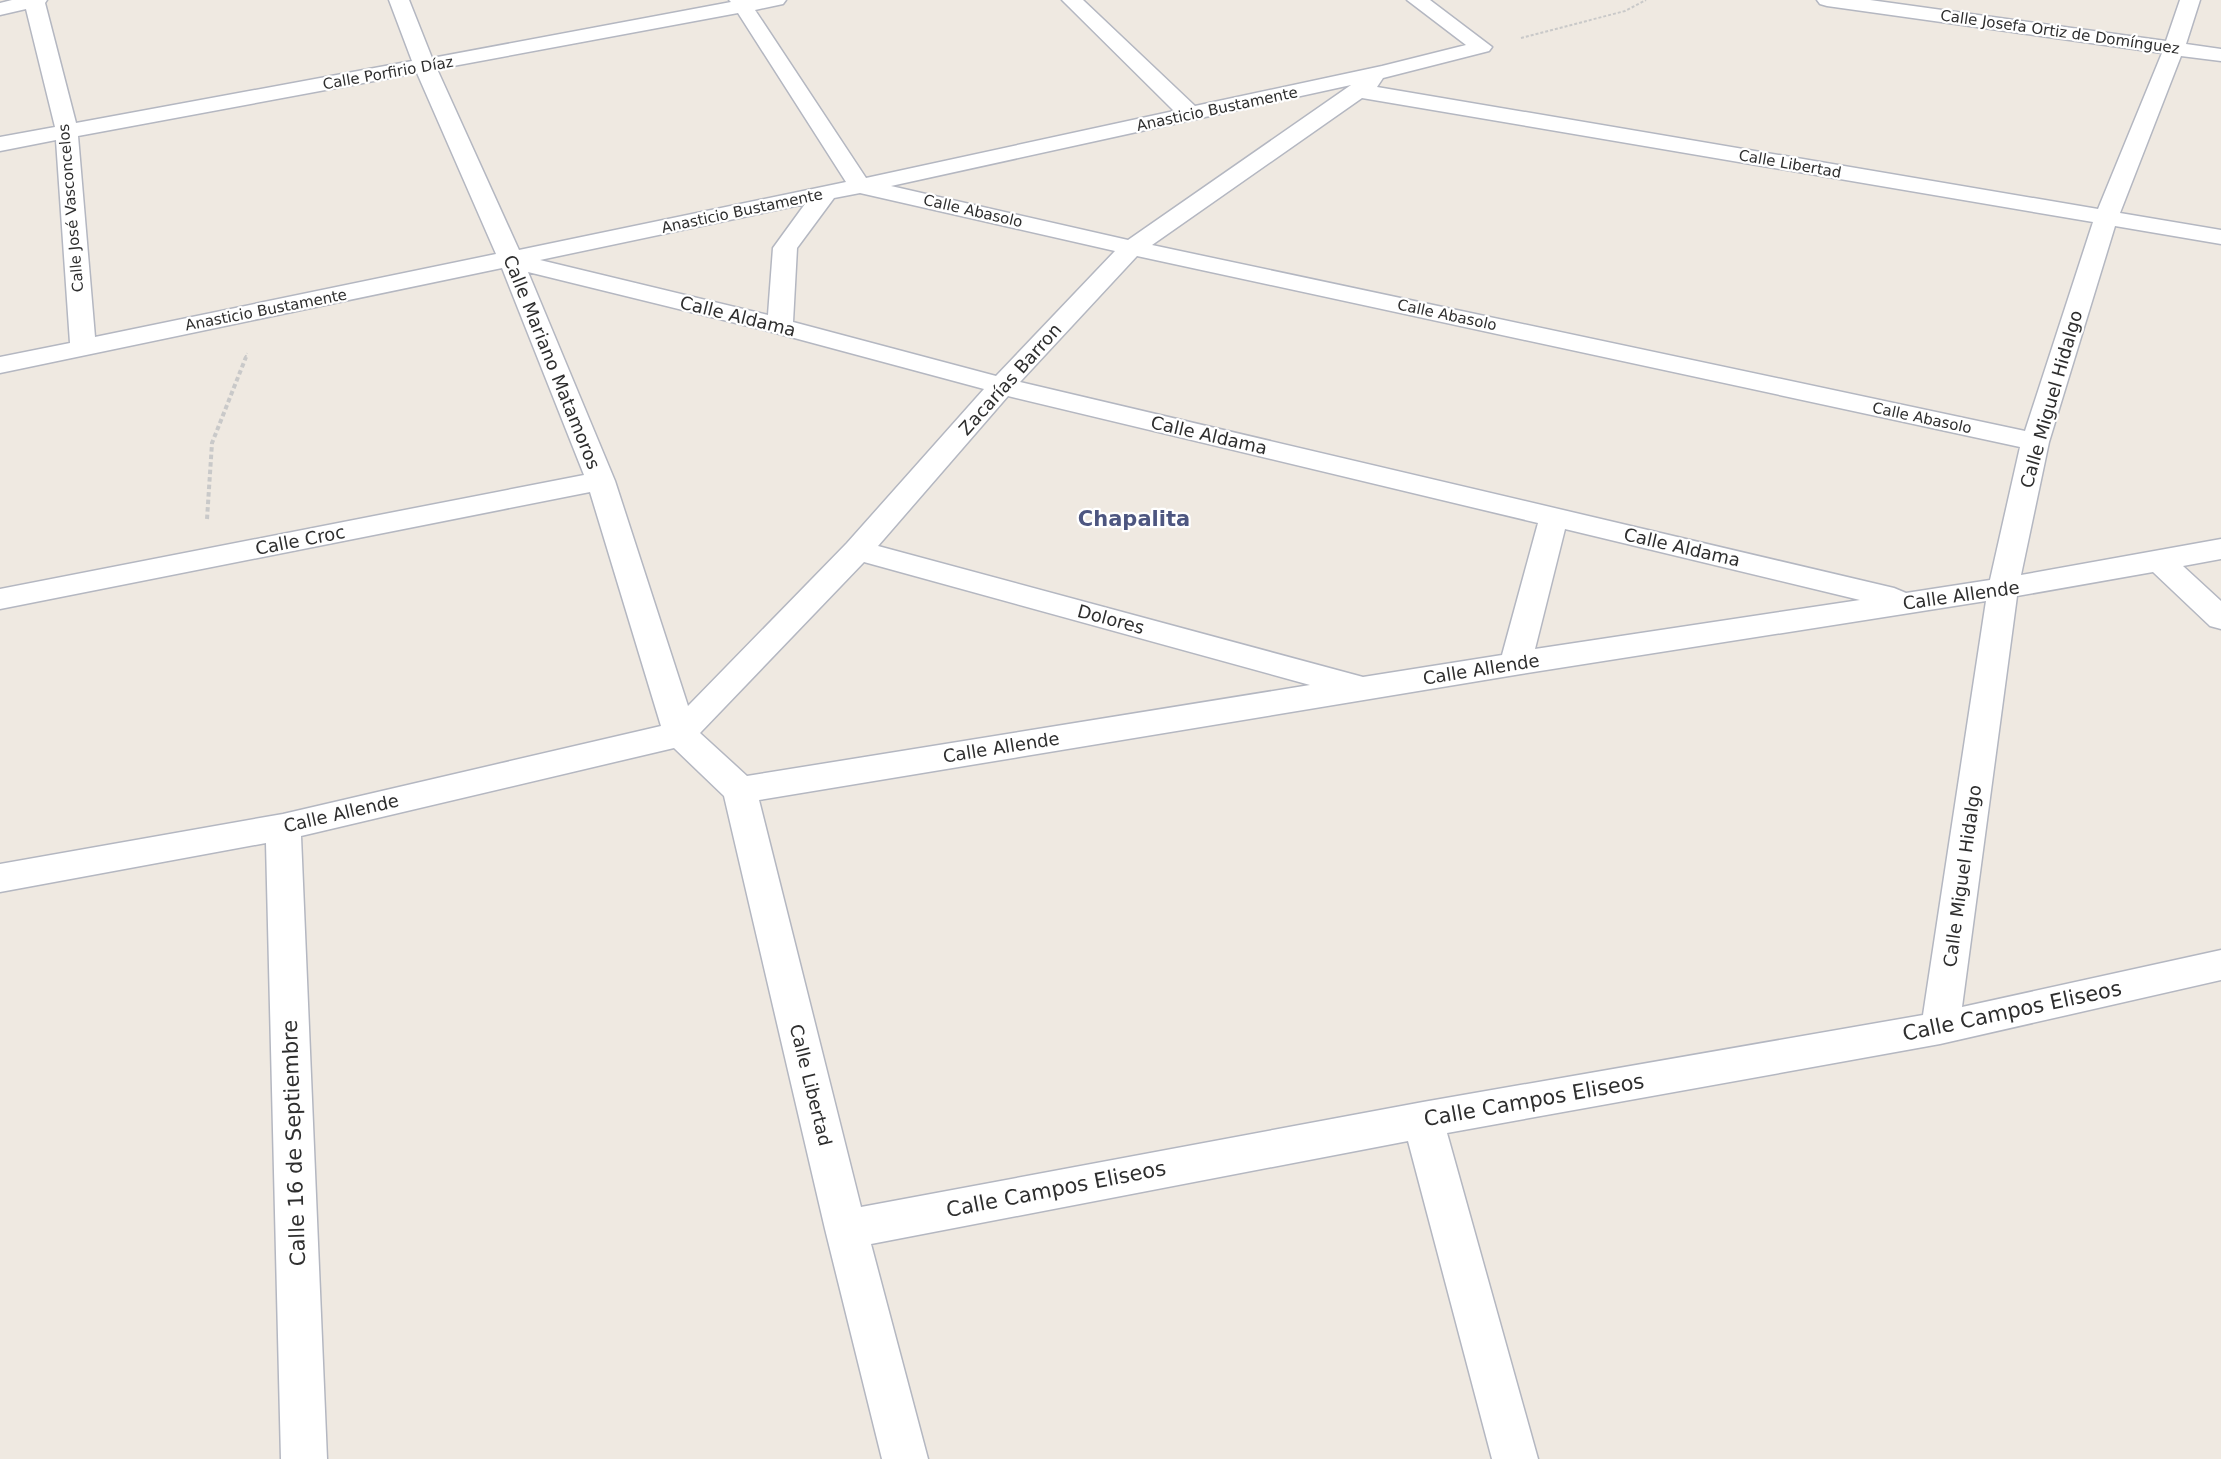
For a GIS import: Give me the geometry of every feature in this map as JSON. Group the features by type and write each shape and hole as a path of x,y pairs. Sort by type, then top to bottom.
{"street":[{"path":"0,9 34,0"},
{"name":"Calle José Vasconcelos","path":"34,0 67,132 83,347"},
{"name":"Calle Mariano Matamoros","path":"399,0 425,67 511,260 601,481 680,734"},
{"name":"Calle Porfirio Díaz","path":"0,144 425,67 741,3 776,0"},
{"path":"1072,0 1191,115"},
{"path":"1417,0 1482,47"},
{"name":"Calle Josefa Ortiz de Domínguez","path":"1827,0 2221,55"},
{"name":"Calle Miguel Hidalgo","path":"1940,1028 2002,590 2035,442 2106,218 2174,48 2190,0"},
{"path":"741,3 860,186"},
{"name":"Anasticio Bustamente","path":"0,365 511,260 1191,115 1383,72 1482,47"},
{"name":"Zacarías Barron","path":"680,734 858,550 1002,386 1132,248 1360,91 1383,72"},
{"name":"Calle Libertad","path":"1360,91 2221,237"},
{"name":"Calle Abasolo","path":"860,186 1132,248 2035,442"},
{"path":"780,326 785,248 826,193"},
{"name":"Calle Aldama","path":"511,260 780,326 1002,386 1909,602"},
{"name":"Calle Croc","path":"0,599 601,481"},
{"path":"1516,663 1554,517"},
{"name":"Calle Allende","path":"740,790 1516,663 1909,602 2002,590 2221,549"},
{"name":"Dolores","path":"858,550 1363,688"},
{"path":"2160,562 2221,618"},
{"path":"680,734 740,790"},
{"name":"Calle Allende","path":"0,878 283,827 680,734"},
{"name":"Calle Libertad","path":"740,790 846,1229 905,1459"},
{"name":"Calle 16 de Septiembre","path":"283,827 304,1459"},
{"name":"Calle Campos Eliseos","path":"846,1229 1423,1120 1940,1028 2221,965"},
{"path":"1423,1120 1515,1459"}],"path":[{"path":"1482,47 1625,12 1646,0"},
{"path":"205,559 212,443 264,310"}],"district":[{"name":"Chapalita","path":"1134,519"}]}
